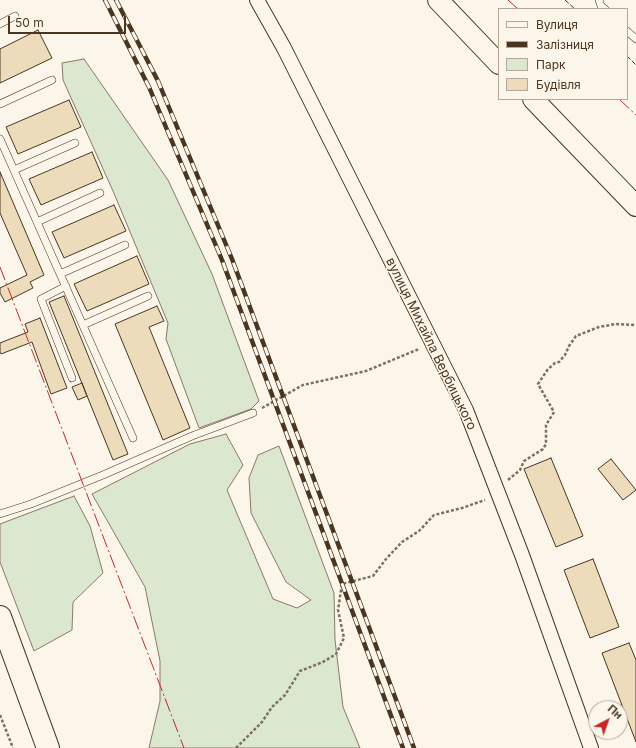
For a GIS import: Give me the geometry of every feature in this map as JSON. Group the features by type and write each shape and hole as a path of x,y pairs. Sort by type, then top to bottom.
{"main road":[{"path":"0,617 48,748"}],"street":[{"name":"вулиця Михайла Вербицького","path":"256,0 284,48 466,410 522,555 591,748"},
{"path":"438,0 498,63"},
{"path":"534,100 636,206"}],"lane":[{"path":"0,24 15,16"},
{"path":"628,32 636,39"},
{"path":"0,104 52,80"},
{"path":"0,139 133,438"},
{"path":"14,170 75,143"},
{"path":"37,222 100,193"},
{"path":"60,274 125,245"},
{"path":"66,286 41,299 72,378"},
{"path":"83,325 148,296"},
{"path":"0,514 31,504 96,478 192,436 253,413"}],"path":[{"path":"236,748 262,722 272,707 285,695 300,670 323,662 336,654 344,638 338,610 342,584 373,576 402,542 419,531 434,515 462,508 490,498 520,470 524,461 543,449 546,444 546,426 554,412 538,384 548,369 555,363 559,362 565,355 576,336 600,326 616,324 636,325"},
{"path":"253,413 303,385 366,371 432,343"},
{"path":"0,715 13,748"}],"green space":[{"path":"84,59 168,180 212,274 259,401 251,409 199,428 166,339 168,323 113,191 63,80 62,63"},
{"path":"226,434 243,465 227,490 273,599 297,608 311,600 286,582 251,513 249,478 258,455 279,446 334,593 335,640 343,707 360,748 149,748 160,701 160,661 145,587 92,494 190,444"},
{"path":"74,496 90,526 103,573 73,602 72,630 34,651 0,562 0,524"}],"building":[{"path":"38,30 52,58 0,83 0,49"},
{"path":"69,100 81,127 18,154 6,127"},
{"path":"92,152 103,178 41,205 29,179"},
{"path":"0,172 44,275 30,282 33,288 5,302 0,293 0,288 27,275 0,213"},
{"path":"114,205 126,231 64,258 52,232"},
{"path":"137,256 149,284 87,311 74,284"},
{"path":"64,296 128,454 113,460 49,302"},
{"path":"157,306 164,321 149,327 190,428 163,440 115,324"},
{"path":"40,318 67,388 51,394 32,342 1,354 0,352 0,343 28,332 25,324"},
{"path":"82,383 87,396 78,400 72,387"},
{"path":"551,458 583,536 556,547 524,469"},
{"path":"611,459 636,490 623,500 598,469"},
{"path":"593,559 619,627 590,638 564,570"},
{"path":"629,643 636,660 636,742 628,721 628,700 620,700 602,653"}],"railway":[{"path":"105,0 149,87 222,260 403,748"},
{"path":"116,0 158,81 232,259 414,748"}],"fence":[{"path":"565,0 574,8"},
{"path":"628,57 636,65"}],"power":[{"path":"508,0 517,8"},
{"path":"620,100 636,115"},
{"path":"0,267 184,748"}]}
